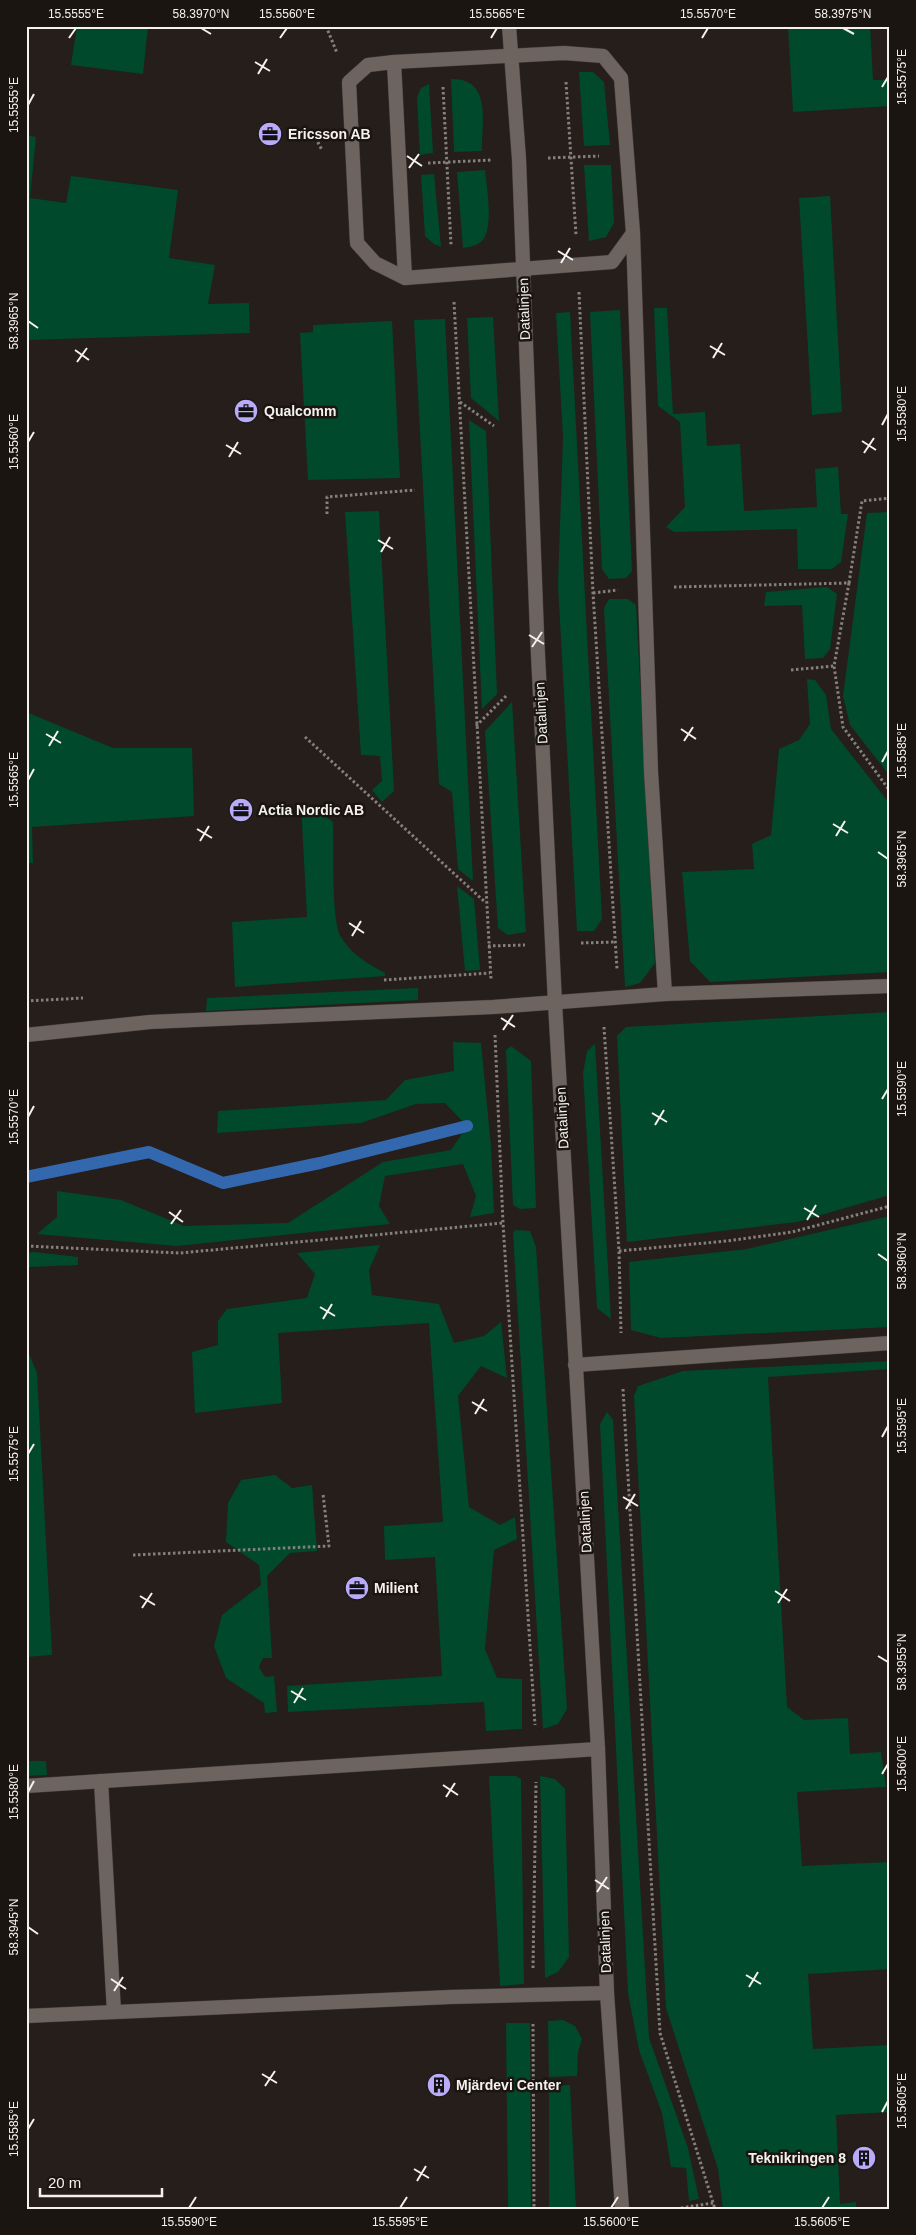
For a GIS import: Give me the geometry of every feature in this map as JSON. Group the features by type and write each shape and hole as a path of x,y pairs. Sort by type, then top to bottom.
{"street":[{"name":"Datalinjen","path":"508,26 519,159 522,268 555,1003 598,1749 607,1993 622,2209"},
{"path":"633,233 612,262 405,278 375,263 358,243 349,82 368,66 394,62 564,53 603,56 621,78 633,233 651,772 664,994"},
{"path":"394,62 405,278"},
{"path":"26,1035 150,1022 493,1007 664,994 890,986"},
{"path":"575,1364 890,1344"},
{"path":"26,1786 598,1749"},
{"path":"101,1781 114,2012"},
{"path":"26,2016 440,1997 607,1993"}],"path":[{"path":"564,53 578,264 593,593 619,997"},
{"path":"441,60 485,902 493,1007 503,1223 537,1753 532,1996 534,2209"},
{"path":"302,135 314,135 332,167 353,166"},
{"path":"399,164 627,154"},
{"path":"459,402 494,426"},
{"path":"327,514 327,497 415,490"},
{"path":"890,498 862,501 834,666 843,727 890,791"},
{"path":"593,593 644,587 849,583"},
{"path":"791,670 834,666"},
{"path":"476,726 507,695"},
{"path":"305,737 485,902"},
{"path":"602,1000 620,1252 621,1360 660,2033 715,2209"},
{"path":"620,1252 792,1232 890,1206"},
{"path":"26,1246 180,1254 503,1223"},
{"path":"133,1555 329,1546 323,1494"},
{"path":"681,2208 713,2202"}],"green space":[{"path":"77,26 148,26 143,74 71,65"},
{"path":"788,26 870,26 873,80 890,80 890,106 793,112"},
{"path":"579,72 593,72 604,82 610,145 584,146"},
{"path":"451,79 464,81 473,86 479,94 483,115 482,151 454,152"},
{"path":"429,84 433,153 420,155 417,97 421,88"},
{"path":"26,135 36,137 30,198 66,203 71,176 178,190 169,258 215,265 208,304 249,303 250,333 26,340"},
{"path":"584,165 611,165 614,223 606,237 589,241"},
{"path":"485,170 489,208 486,235 478,244 463,248 457,172"},
{"path":"434,174 441,247 425,236 421,175"},
{"path":"830,196 842,412 812,415 799,198"},
{"path":"654,308 667,308 673,414 705,412 707,446 740,444 744,511 817,507 815,469 838,467 841,514 848,514 841,562 832,569 798,569 797,529 674,532 666,527 685,507 680,422 658,406"},
{"path":"620,310 632,571 626,578 609,579 602,569 590,312"},
{"path":"570,312 602,919 594,931 577,931 558,585 563,437 556,313"},
{"path":"493,317 499,421 471,398 467,318"},
{"path":"445,319 473,881 458,869 452,792 439,784 414,320"},
{"path":"392,321 400,478 308,480 300,333 313,332 313,325"},
{"path":"469,420 486,431 497,694 482,709"},
{"path":"379,511 394,791 382,802 372,790 382,781 380,756 361,755 345,512"},
{"path":"890,512 890,776 850,725 843,696 867,513"},
{"path":"827,587 837,594 830,649 823,658 805,659 802,605 764,606 766,592"},
{"path":"609,599 628,599 636,605 655,963 640,983 625,987 604,608"},
{"path":"807,679 815,680 826,695 831,729 890,804 890,972 710,982 690,961 682,872 754,869 752,844 771,835 779,749 799,740 810,724"},
{"path":"512,702 526,932 508,935 498,928 485,731"},
{"path":"26,712 113,748 192,748 194,816 32,827 33,863 26,863"},
{"path":"301,804 311,805 333,822 334,899 341,937 355,953 385,973 385,976 235,987 232,922 307,917"},
{"path":"457,886 474,899 480,970 465,971"},
{"path":"418,988 418,1000 206,1011 207,998"},
{"path":"890,1012 890,1195 797,1222 627,1242 617,1036 626,1027"},
{"path":"453,1042 481,1043 491,1146 494,1213 470,1217 476,1196 463,1164 385,1176 379,1206 390,1224 177,1246 37,1234 57,1217 57,1191 121,1200 184,1226 288,1223 383,1162 451,1150 467,1126 445,1103 416,1104 361,1123 217,1133 218,1111 386,1100 405,1080 454,1071"},
{"path":"595,1044 611,1319 597,1308 583,1073 587,1051"},
{"path":"511,1046 531,1061 536,1208 520,1209 513,1205 506,1050"},
{"path":"890,1216 890,1327 661,1338 631,1330 629,1262 747,1249"},
{"path":"515,1230 530,1231 536,1247 567,1709 558,1724 543,1729 513,1233"},
{"path":"380,1245 369,1270 372,1295 439,1304 454,1343 484,1336 501,1322 507,1378 481,1366 458,1396 469,1507 500,1525 515,1517 517,1539 494,1550 485,1649 497,1678 522,1679 522,1729 486,1731 484,1702 288,1712 287,1686 442,1676 435,1557 385,1560 384,1526 443,1522 429,1323 278,1333 282,1403 195,1413 192,1352 218,1345 218,1321 227,1309 307,1298 315,1274 297,1253"},
{"path":"34,1252 78,1257 78,1265 30,1267 26,1273 26,1253"},
{"path":"26,1346 37,1373 52,1655 26,1657"},
{"path":"890,1361 890,1369 768,1377 787,1707 804,1720 848,1718 850,1754 881,1752 886,1787 797,1792 802,1866 890,1862 890,1969 808,1974 813,2049 890,2045 890,2112 836,2115 840,2204 856,2202 856,2209 723,2209 718,2169 666,2008 634,1396 638,1386 683,1371"},
{"path":"607,1412 613,1420 649,2038 688,2148 699,2199 689,2201 686,2168 671,2167 662,2113 639,2050 628,1993 600,1424"},
{"path":"275,1475 292,1488 312,1485 317,1551 290,1553 267,1576 272,1658 263,1658 259,1667 265,1677 274,1676 277,1712 265,1713 264,1703 226,1678 214,1646 222,1615 261,1585 259,1565 226,1542 228,1503 241,1480"},
{"path":"26,1761 46,1761 47,1775 26,1776"},
{"path":"489,1776 516,1776 521,1779 524,1984 500,1986"},
{"path":"540,1776 555,1779 565,1789 569,1957 558,1972 545,1978"},
{"path":"563,2020 575,2026 582,2039 578,2052 577,2076 549,2077 548,2021"},
{"path":"506,2023 530,2023 531,2209 508,2209"},
{"path":"570,2085 576,2209 549,2209 549,2086"}],"waterway":[{"path":"26,1177 149,1152 223,1183 320,1163 467,1126"}],"place":[{"name":"Ericsson AB","path":"270,134"},
{"name":"Qualcomm","path":"246,411"},
{"name":"Actia Nordic AB","path":"241,810"},
{"name":"Milient","path":"357,1588"},
{"name":"Mjärdevi Center","path":"439,2085"},
{"name":"Teknikringen 8","path":"864,2158"}]}
